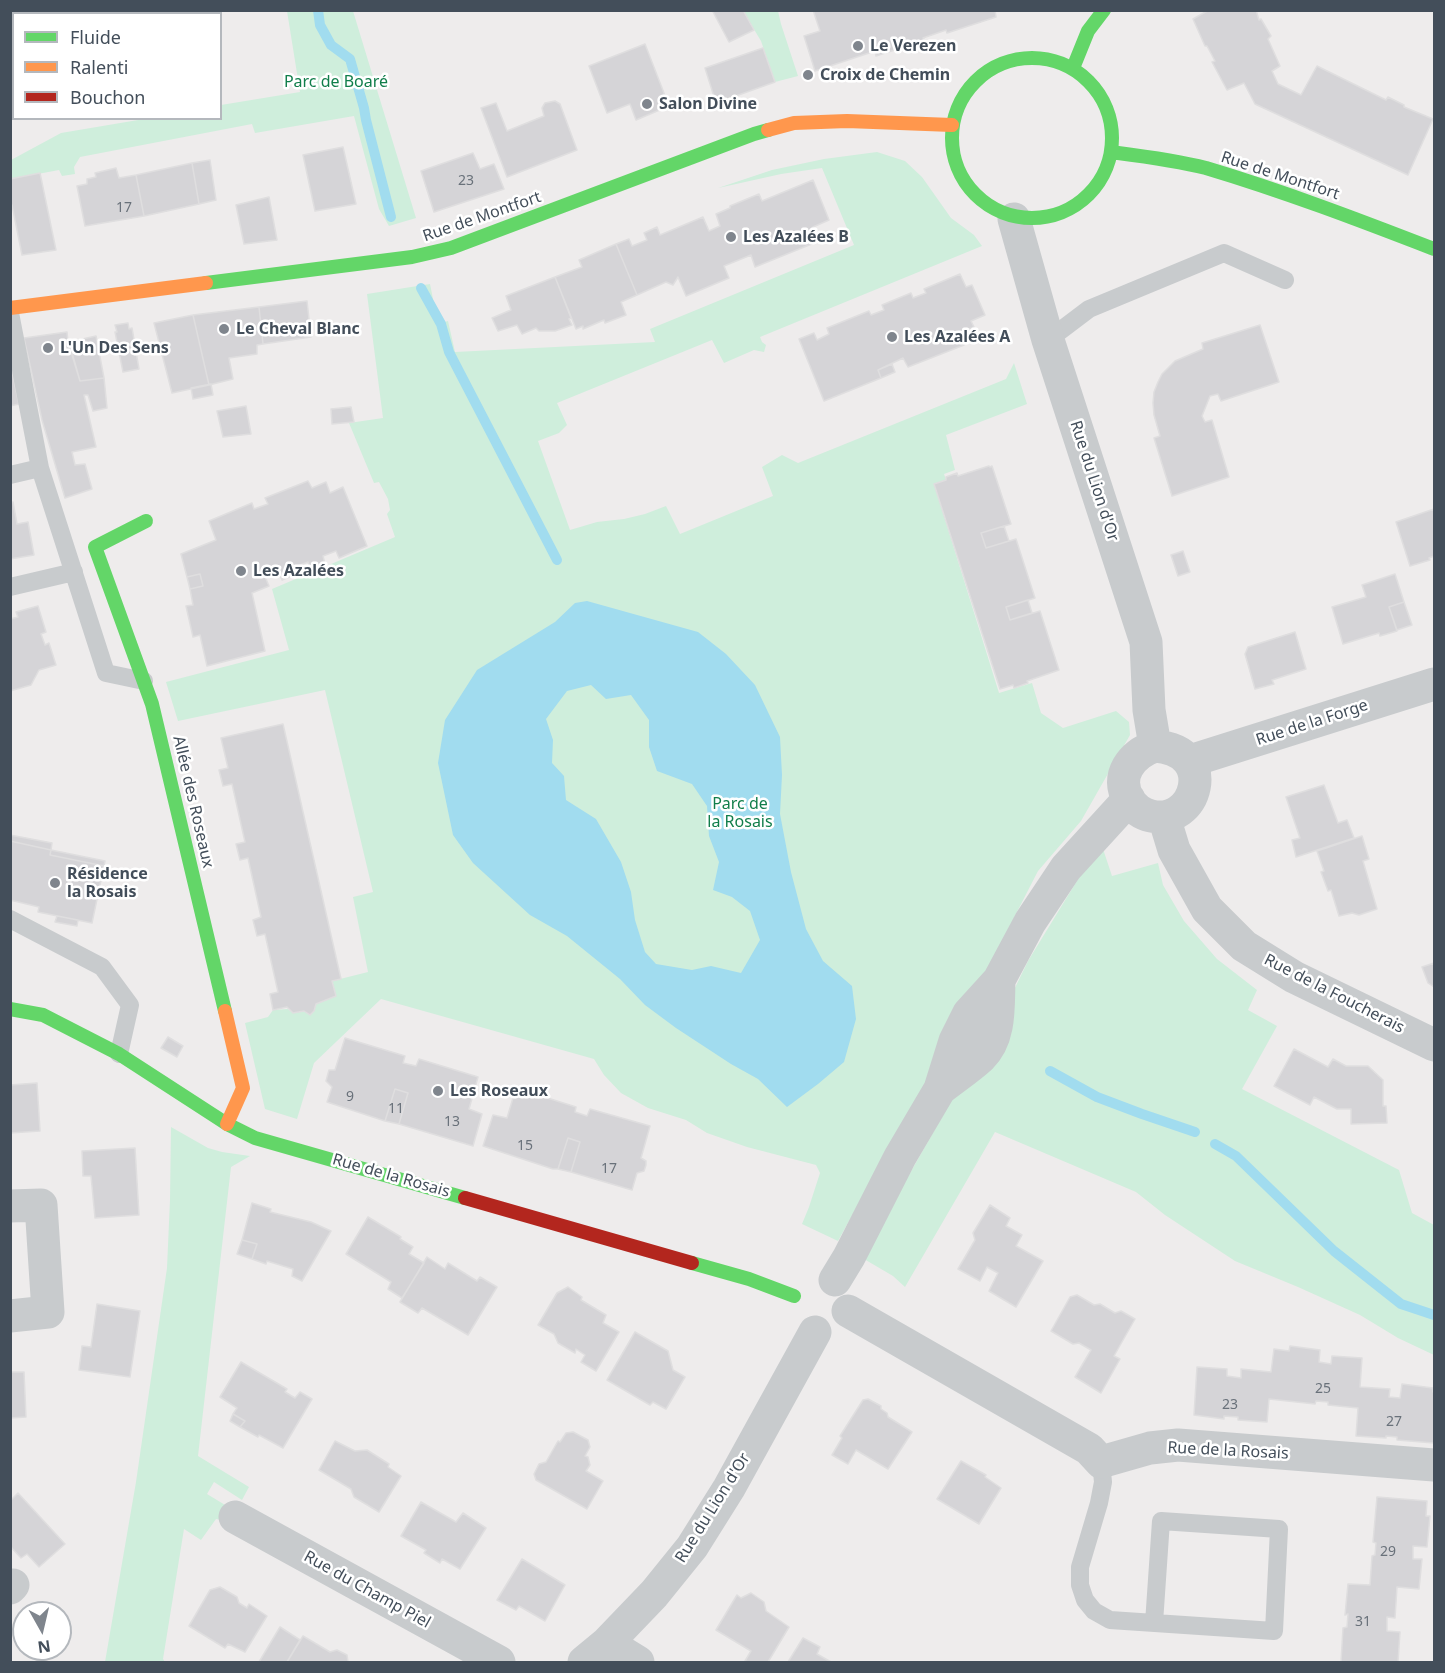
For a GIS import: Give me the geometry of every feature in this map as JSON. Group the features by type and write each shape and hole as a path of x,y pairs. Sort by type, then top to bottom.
{"main road":[{"path":"1072,68 1088,30 1104,10"},
{"path":"1043,58 1072,68 1096,90 1111,119 1111,152 1101,180 1080,203 1052,216 1014,219 993,209 968,187 953,158 952,125 963,96 984,73 1012,59 1043,58"},
{"name":"Rue de Montfort","path":"10,308 412,257 451,248 754,134 794,123 847,121 952,125"},
{"name":"Rue de Montfort","path":"1111,152 1204,168 1327,208 1434,249"},
{"name":"Allée des Roseaux","path":"146,522 95,547 155,715 243,1088 227,1124"},
{"name":"Rue de la Rosais","path":"10,1009 44,1015 119,1054 227,1124 255,1137 749,1279 794,1296"}],"street":[{"name":"Rue du Lion d'Or","path":"1014,219 1048,340 1146,642 1149,710 1155,746"},
{"name":"Rue de la Forge","path":"1190,761 1434,684"},
{"path":"1155,746 1168,747 1190,761 1195,784 1192,796 1185,806 1175,813 1164,817 1153,817 1135,807 1129,799 1125,789 1128,766 1144,750 1155,746"},
{"path":"835,1280 900,1157 940,1089 961,1026 969,1013 999,980 1030,922 1066,868 1129,799"},
{"name":"Rue de la Foucherais","path":"1164,817 1174,850 1207,909 1244,946 1294,977 1434,1045"},
{"path":"10,1206 41,1205 48,1312 10,1316"},
{"path":"819,1276 835,1280 847,1293 849,1311 845,1319 832,1331 815,1332 806,1329 794,1315 792,1305 798,1288 803,1282 819,1276"},
{"path":"849,1311 1089,1449 1101,1462"},
{"name":"Rue du Lion d'Or","path":"596,1653 654,1594 692,1547 729,1488 815,1332"},
{"name":"Rue de la Rosais","path":"1101,1462 1150,1448 1178,1445 1434,1465"},
{"name":"Rue du Champ Piel","path":"235,1517 499,1662"},
{"path":"596,1653 638,1662"}],"lane":[{"path":"1048,340 1089,309 1224,253 1285,280"},
{"path":"10,313 40,468 106,673 144,681"},
{"path":"10,475 40,468"},
{"path":"10,587 74,572"},
{"path":"10,919 102,967 130,1005 119,1054"},
{"path":"1101,1462 1103,1482 1080,1567 1080,1585 1086,1600 1094,1611 1110,1620 1154,1623 1274,1631 1279,1529 1161,1521 1154,1623"}],"green space":[{"name":"Parc de Boaré","path":"287,11 353,11 416,218 389,226 379,209 354,116 255,133 252,124 80,157 74,167 75,174 62,176 59,170 11,179 11,160 61,133 138,120 222,120 222,105 300,92"},
{"path":"743,11 778,11 798,76 775,82 761,41"},
{"name":"Parc de la Rosais","path":"877,152 905,161 922,177 951,218 974,235 982,246 760,337 766,345 764,352 754,350 724,363 712,340 557,403 567,425 559,433 538,441 570,530 597,522 645,514 666,506 680,534 773,496 762,467 782,455 798,463 1006,379 1014,363 1027,404 946,435 955,470 944,474 946,480 934,484 999,693 1032,683 1041,713 1063,728 1116,711 1129,722 1130,735 1081,821 1038,871 984,976 838,1241 802,1224 820,1173 816,1165 747,1147 707,1133 686,1120 648,1108 621,1093 604,1075 594,1059 381,999 314,1063 297,1119 265,1109 245,1023 268,1017 273,1010 288,1009 293,1013 304,1011 310,1015 316,1004 336,996 332,981 368,972 353,897 373,892 325,690 178,721 166,682 289,650 272,589 395,537 387,514 390,510 388,499 379,482 374,483 349,423 383,418 367,294 430,284 438,324 448,321 455,352 655,342 650,329 854,245 822,168 781,174 718,188 772,170 824,159"},
{"path":"1103,849 1112,876 1158,863 1163,885 1184,921 1217,959 1257,990 1248,1010 1277,1026 1242,1089 1399,1170 1412,1213 1434,1225 1434,1355 1398,1338 1360,1315 1235,1261 1165,1215 1136,1192 995,1132 905,1287 893,1276 864,1259 869,1245 1012,994 1028,961 1083,871"},
{"path":"171,1127 208,1148 250,1156 231,1167 198,1456 249,1487 242,1500 214,1482 207,1494 235,1511 231,1522 216,1519 201,1540 184,1529 163,1659 165,1662 105,1662 136,1482 167,1268"}],"water":[{"path":"587,601 698,632 726,654 755,685 780,737 782,775 780,814 791,872 806,929 823,961 852,986 856,1019 844,1062 787,1107 758,1079 676,1028 645,1005 620,979 567,936 530,915 473,863 453,835 438,763 445,720 477,670 555,622 575,603","holes":["591,685 606,699 631,695 649,720 649,747 657,771 692,784 707,806 709,836 719,862 713,890 732,897 750,911 760,940 741,973 711,966 692,970 656,964 645,952 635,920 631,892 621,862 596,819 566,800 564,776 552,763 553,740 546,719 567,691"]}],"building":[{"path":"712,10 743,10 754,30 729,42"},
{"name":"Le Verezen","path":"813,10 995,10 996,17 947,33 946,30 923,38 925,40 876,56 875,51 815,71 804,36 820,31"},
{"path":"1209,10 1256,10 1259,20 1261,19 1271,36 1268,39 1280,66 1272,71 1278,84 1301,95 1317,66 1386,100 1388,97 1404,107 1433,119 1408,175 1255,104 1244,83 1227,90 1193,19"},
{"path":"645,44 669,106 636,120 630,104 607,113 589,66"},
{"path":"763,48 775,82 716,103 705,68"},
{"path":"555,101 560,104 577,150 507,177 481,108 496,103 507,131 544,116 542,108 545,103"},
{"path":"343,147 356,204 315,211 303,155"},
{"path":"473,153 480,169 494,164 504,189 434,212 421,171"},
{"path":"210,160 216,200 199,204 192,163"},
{"path":"192,163 199,204 144,216 136,175"},
{"path":"116,168 119,178 136,175 144,216 85,226 77,186 87,184 87,179 96,177 95,173"},
{"path":"40,173 56,250 22,255 12,205 10,205 10,179"},
{"name":"Les Azalées B","path":"813,180 829,220 813,227 819,241 755,267 751,255 724,266 729,278 686,296 678,277 673,285 666,282 637,295 616,244 629,239 632,246 647,240 644,233 657,227 660,235 703,217 709,231 720,226 716,214 730,206 759,194 762,201"},
{"path":"269,197 277,240 244,244 236,205"},
{"path":"616,244 637,295 621,302 626,315 605,323 604,320 583,329 583,326 576,329 555,277 582,267 579,260"},
{"name":"Les Azalées A","path":"960,274 966,287 972,285 985,315 971,321 974,327 959,333 964,345 908,367 903,358 878,370 881,378 824,401 799,339 814,333 817,340 829,334 827,328 869,311 871,315 884,310 882,305 911,293 913,298 926,293 924,289"},
{"path":"555,277 572,325 555,331 539,331 536,328 522,334 517,325 498,331 492,318 511,310 506,296"},
{"path":"307,301 311,337 263,344 259,307"},
{"path":"259,307 263,344 257,345 257,354 229,358 233,379 209,385 193,315"},
{"path":"193,315 209,385 172,393 154,323"},
{"path":"128,323 129,329 132,328 139,369 123,372 115,325"},
{"path":"1260,325 1279,382 1221,401 1218,394 1210,396 1202,416 1205,422 1212,420 1229,477 1172,496 1154,438 1160,436 1154,415 1154,392 1162,374 1175,361 1203,349 1202,343"},
{"path":"67,332 80,381 104,378 107,408 93,411 88,395 84,395 96,447 72,452 75,465 85,464 92,489 65,498 42,420 24,338"},
{"path":"96,336 104,378 80,381 69,342"},
{"path":"892,364 895,372 881,378 878,370"},
{"path":"10,372 12,372 19,404 10,406"},
{"path":"211,384 213,395 193,399 191,388"},
{"path":"246,406 251,434 223,437 217,411"},
{"path":"351,407 354,422 332,424 331,409"},
{"path":"992,466 1011,524 981,533 986,548 1016,539 1035,598 1006,607 1010,620 1040,611 1059,670 1014,688 1013,685 1000,689 934,484 957,473 958,476"},
{"name":"Les Azalées","path":"308,481 312,488 326,482 330,493 343,487 367,546 339,558 336,551 323,556 325,564 310,569 308,562 295,567 297,574 282,580 279,573 266,579 269,586 252,593 265,651 207,666 200,635 193,637 186,606 193,605 190,589 203,586 200,574 187,577 181,554 216,540 209,521 252,503 254,509 268,504 265,498"},
{"path":"13,502 17,524 28,522 34,555 10,559 10,503"},
{"path":"1434,509 1434,556 1429,558 1430,560 1410,566 1396,522"},
{"path":"1004,526 1009,541 986,548 981,533"},
{"path":"1183,551 1190,572 1178,576 1171,555"},
{"path":"200,574 203,586 190,589 187,577"},
{"path":"1395,574 1404,602 1389,607 1397,631 1380,636 1379,633 1343,644 1332,607 1366,597 1362,585"},
{"path":"1028,600 1032,613 1010,620 1006,607"},
{"path":"1404,602 1412,625 1397,630 1389,607"},
{"path":"38,606 46,632 41,634 45,645 49,643 56,665 39,670 31,685 10,691 10,619 18,617 16,612"},
{"path":"1295,632 1306,669 1272,680 1274,684 1255,689 1245,654 1248,647"},
{"path":"283,724 341,979 332,981 336,996 316,1004 310,1015 304,1011 293,1013 287,1007 273,1010 270,994 278,992 265,934 257,936 253,920 261,917 248,858 240,860 236,844 245,842 232,784 223,786 219,770 228,768 221,738"},
{"path":"1324,785 1338,823 1347,820 1354,838 1296,857 1292,840 1300,838 1286,797"},
{"path":"10,835 52,843 51,850 10,841"},
{"path":"1362,836 1369,859 1363,861 1377,909 1359,915 1352,913 1339,916 1331,890 1328,891 1321,872 1324,871 1317,851"},
{"name":"Résidence la Rosais","path":"10,841 51,850 50,855 104,866 92,923 38,912 39,907 10,900"},
{"path":"51,850 105,861 104,866 50,855"},
{"path":"57,916 78,920 77,926 55,922"},
{"path":"1434,963 1434,987 1428,983 1422,967"},
{"path":"168,1037 183,1046 177,1057 161,1048"},
{"name":"Les Roseaux","path":"345,1038 405,1056 403,1063 416,1066 419,1059 478,1077 469,1109 482,1114 473,1146 399,1124 408,1093 395,1089 385,1121 327,1102 332,1087 326,1081 329,1070 335,1070"},
{"path":"1294,1049 1328,1067 1333,1059 1346,1066 1368,1066 1383,1080 1383,1106 1386,1106 1387,1123 1351,1124 1351,1109 1337,1109 1314,1097 1310,1105 1274,1086"},
{"path":"37,1083 40,1131 10,1133 10,1085"},
{"name":"Les Roseaux","path":"516,1088 576,1107 575,1112 587,1116 590,1109 650,1126 641,1158 646,1161 646,1165 644,1171 637,1173 632,1190 571,1172 580,1142 568,1138 558,1169 483,1146 493,1115 507,1118"},
{"path":"395,1089 408,1093 399,1124 385,1121"},
{"path":"568,1138 580,1142 571,1172 558,1169"},
{"path":"135,1148 139,1215 95,1218 91,1176 83,1176 82,1151"},
{"path":"252,1203 271,1209 270,1212 311,1222 331,1231 302,1281 292,1276 293,1269 252,1259 257,1244 242,1240"},
{"path":"990,1205 1010,1218 1006,1226 1022,1235 1016,1246 1043,1261 1016,1307 989,1291 998,1273 987,1267 980,1281 958,1269 975,1240 973,1233"},
{"path":"368,1217 401,1237 400,1239 413,1247 409,1254 424,1263 402,1298 388,1289 391,1282 346,1254"},
{"path":"242,1240 257,1244 252,1259 237,1254"},
{"path":"427,1257 445,1269 448,1263 477,1281 480,1277 497,1287 468,1335 422,1308 418,1313 400,1302"},
{"path":"568,1287 582,1297 581,1300 606,1315 603,1323 619,1332 596,1371 581,1362 585,1355 576,1349 575,1353 558,1343 554,1334 538,1325 557,1293"},
{"path":"1077,1295 1094,1305 1100,1304 1115,1313 1121,1311 1135,1319 1114,1356 1120,1359 1101,1393 1075,1377 1091,1350 1079,1343 1073,1344 1051,1331 1070,1297"},
{"path":"97,1304 140,1311 130,1377 79,1370 82,1346 91,1347"},
{"path":"635,1332 668,1351 673,1370 685,1377 666,1409 653,1402 650,1405 607,1380"},
{"path":"1290,1346 1320,1350 1319,1362 1331,1364 1332,1356 1362,1358 1360,1387 1390,1389 1389,1397 1400,1398 1402,1384 1433,1388 1434,1443 1397,1440 1397,1437 1386,1436 1386,1438 1356,1436 1358,1408 1328,1405 1328,1402 1316,1401 1315,1404 1269,1399 1267,1422 1238,1420 1238,1417 1224,1416 1224,1419 1194,1415 1197,1367 1227,1369 1227,1376 1241,1378 1241,1369 1271,1372 1274,1349 1289,1351"},
{"path":"241,1362 287,1389 285,1392 295,1398 300,1392 312,1399 283,1448 240,1427 245,1421 233,1414 237,1408 220,1397"},
{"path":"10,1372 24,1372 26,1417 10,1418"},
{"path":"868,1399 881,1406 888,1417 912,1432 888,1469 856,1450 848,1464 832,1455 842,1438 840,1436 863,1400"},
{"path":"233,1414 245,1421 240,1427 230,1421"},
{"path":"573,1432 588,1440 590,1447 585,1456 588,1457 590,1465 586,1471 603,1481 587,1509 536,1480 534,1474 539,1464 546,1462 558,1441 560,1442 566,1433"},
{"path":"335,1441 355,1451 367,1450 389,1464 388,1467 401,1476 379,1512 354,1497 351,1489 319,1470"},
{"path":"961,1461 986,1475 985,1477 1001,1488 979,1524 937,1499"},
{"path":"18,1493 65,1544 39,1567 27,1554 21,1558 10,1546 10,1501"},
{"path":"1377,1497 1427,1501 1426,1516 1430,1516 1427,1547 1413,1546 1413,1559 1422,1559 1419,1589 1397,1587 1395,1618 1387,1617 1387,1631 1400,1632 1398,1662 1341,1662 1343,1628 1347,1627 1348,1614 1345,1615 1348,1584 1370,1585 1372,1556 1375,1555 1376,1543 1373,1542"},
{"path":"421,1502 456,1522 463,1513 486,1528 460,1569 442,1559 440,1563 424,1553 426,1550 401,1536"},
{"path":"522,1559 565,1585 545,1621 519,1606 516,1610 497,1600"},
{"path":"220,1587 237,1597 239,1603 247,1608 249,1604 267,1616 245,1652 228,1644 225,1648 189,1626 210,1590"},
{"path":"751,1593 764,1602 766,1611 789,1627 768,1662 745,1661 751,1651 716,1630 737,1595 741,1598"},
{"path":"280,1627 300,1640 287,1662 259,1662"},
{"path":"303,1636 330,1652 337,1650 347,1655 348,1662 287,1662"},
{"path":"803,1638 820,1647 817,1654 831,1662 788,1662"}],"waterway":[{"path":"318,10 320,25 331,45 350,59 391,217"},
{"path":"421,288 441,324 449,352 557,560"},
{"path":"1050,1071 1097,1097 1195,1132"},
{"path":"1215,1144 1236,1156 1334,1251 1401,1304 1434,1315"}],"traffic: fast":[{"path":"1073,68 1088,31 1104,10"},
{"path":"1032,58 1063,64 1088,82 1106,107 1112,138 1106,169 1088,194 1063,212 1032,218 1001,212 976,194 958,169 952,138 958,107 976,82 1001,64 1032,58"},
{"path":"206,283 412,257 451,248 768,130"},
{"path":"1111,152 1170,160 1206,168 1292,196 1434,249"},
{"path":"146,521 95,547 152,704 225,1011"},
{"path":"10,1009 43,1015 119,1054 227,1124 255,1138 465,1198"},
{"path":"692,1263 749,1279 794,1296"}],"traffic: slow":[{"path":"768,130 794,123 847,121 952,125"},
{"path":"10,308 206,283"},
{"path":"225,1011 243,1088 227,1124"}],"traffic: jam":[{"path":"465,1198 692,1263"}],"place":[{"name":"Le Verezen","path":"858,46"},
{"name":"Croix de Chemin","path":"808,75"},
{"name":"Salon Divine","path":"647,104"},
{"name":"Les Azalées B","path":"731,237"},
{"name":"Le Cheval Blanc","path":"224,329"},
{"name":"Les Azalées A","path":"892,337"},
{"name":"L'Un Des Sens","path":"48,348"},
{"name":"Les Azalées","path":"241,571"},
{"name":"Résidence la Rosais","path":"55,883"},
{"name":"Les Roseaux","path":"438,1091"}]}
